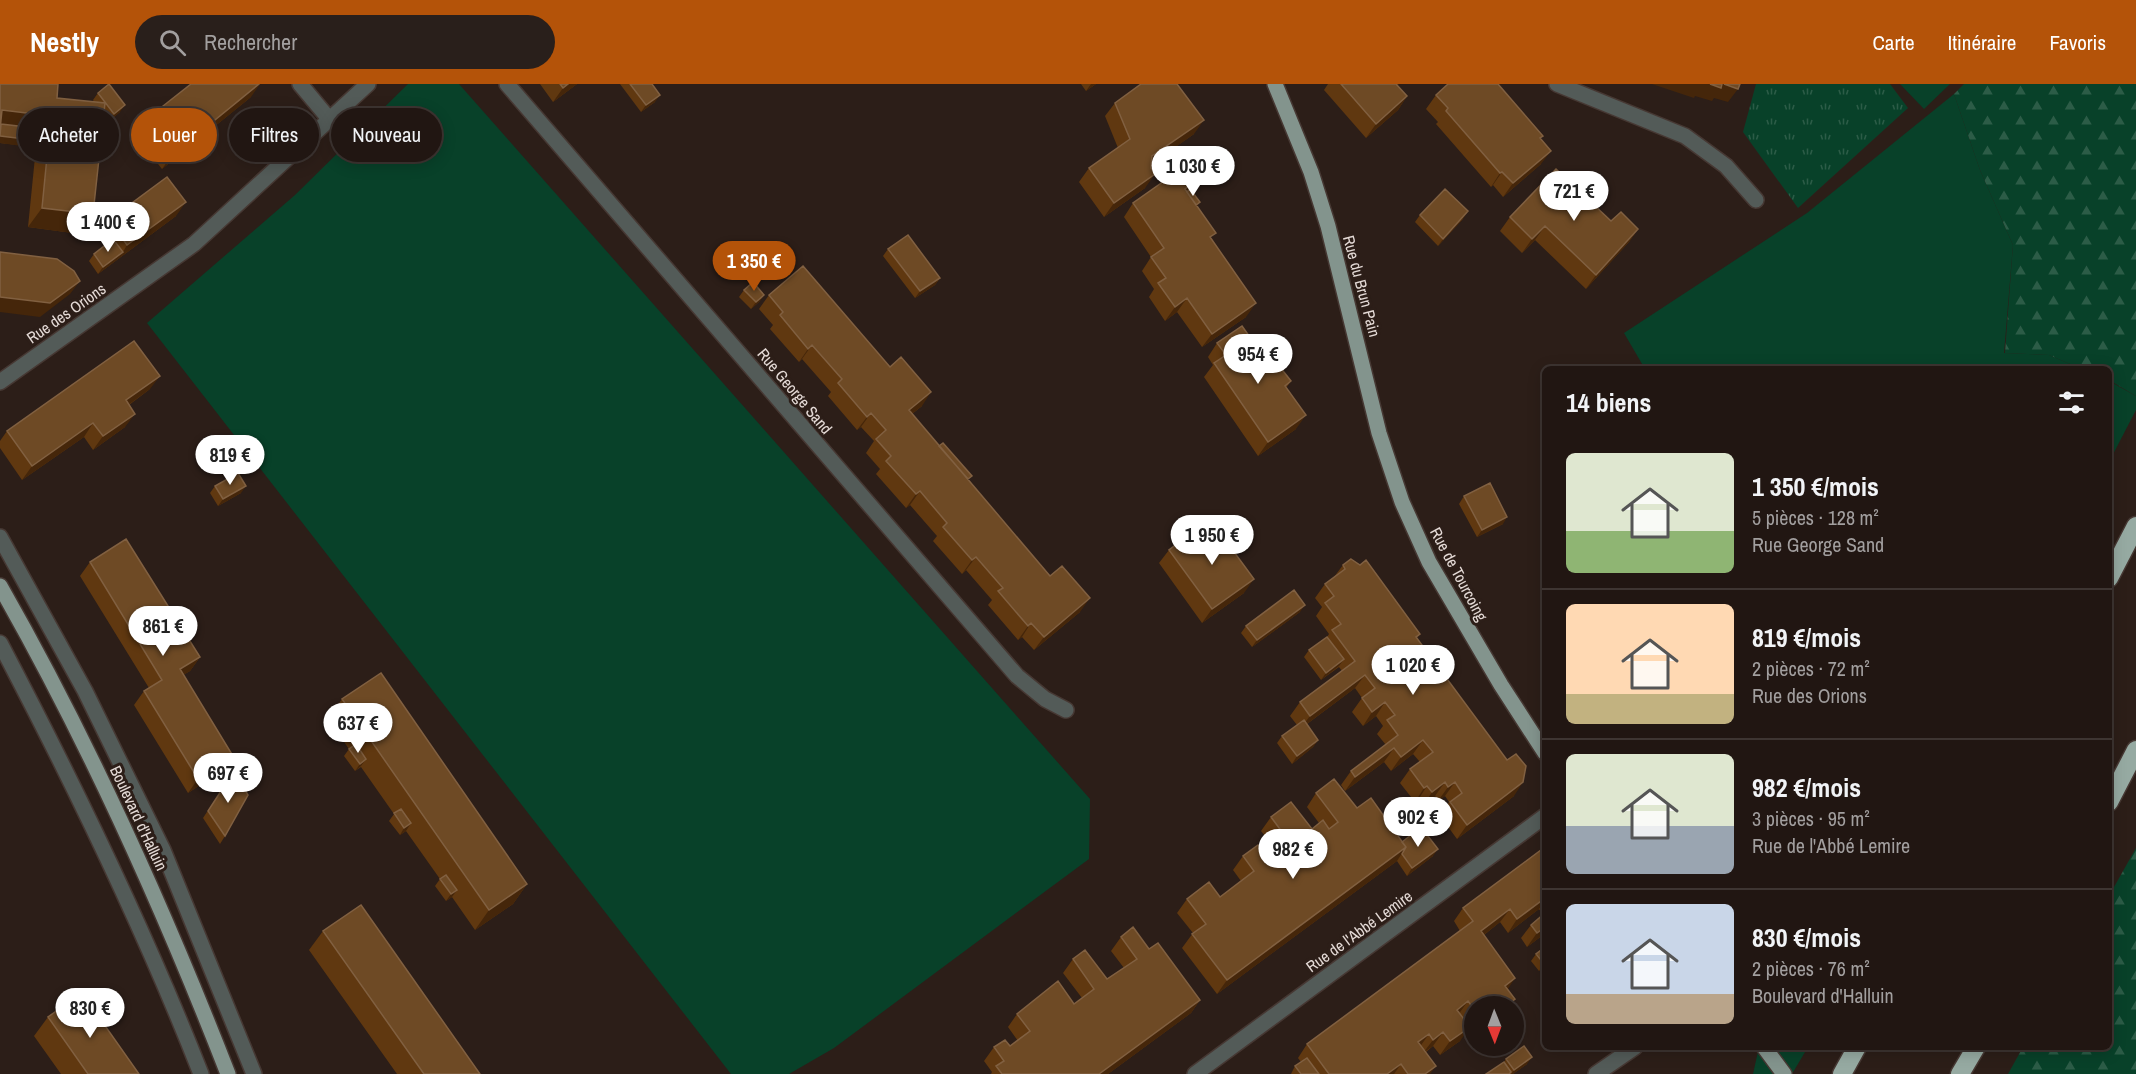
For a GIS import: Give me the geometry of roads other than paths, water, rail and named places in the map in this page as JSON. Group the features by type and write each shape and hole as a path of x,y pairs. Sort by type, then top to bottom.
{"highway":[{"path":"2112,572 2136,526"},
{"path":"2112,796 2136,750"},
{"path":"1842,1074 1855,1050"},
{"path":"1960,1074 1974,1050"}],"main road":[{"name":"Rue du Brun Pain","path":"1275,84 1311,172 1328,226 1379,433 1402,502"},
{"name":"Rue de Tourcoing","path":"1402,502 1439,580 1516,710 1542,749"},
{"name":"Boulevard d'Halluin","path":"0,586 33,643 123,826 162,912 228,1074"},
{"path":"1766,1050 1784,1074"}],"street":[{"path":"300,84 330,120"},
{"name":"Rue des Orions","path":"0,382 194,244 368,84"},
{"name":"Rue George Sand","path":"507,84 1017,676 1045,699 1066,710"},
{"path":"1557,84 1685,136 1726,166 1756,200"},
{"path":"0,537 85,691 163,850 254,1074"},
{"path":"0,643 93,825 160,969 201,1074"},
{"name":"Rue de l'Abbé Lemire","path":"1195,1074 1542,818"},
{"path":"1596,1074 1631,1050"}]}
